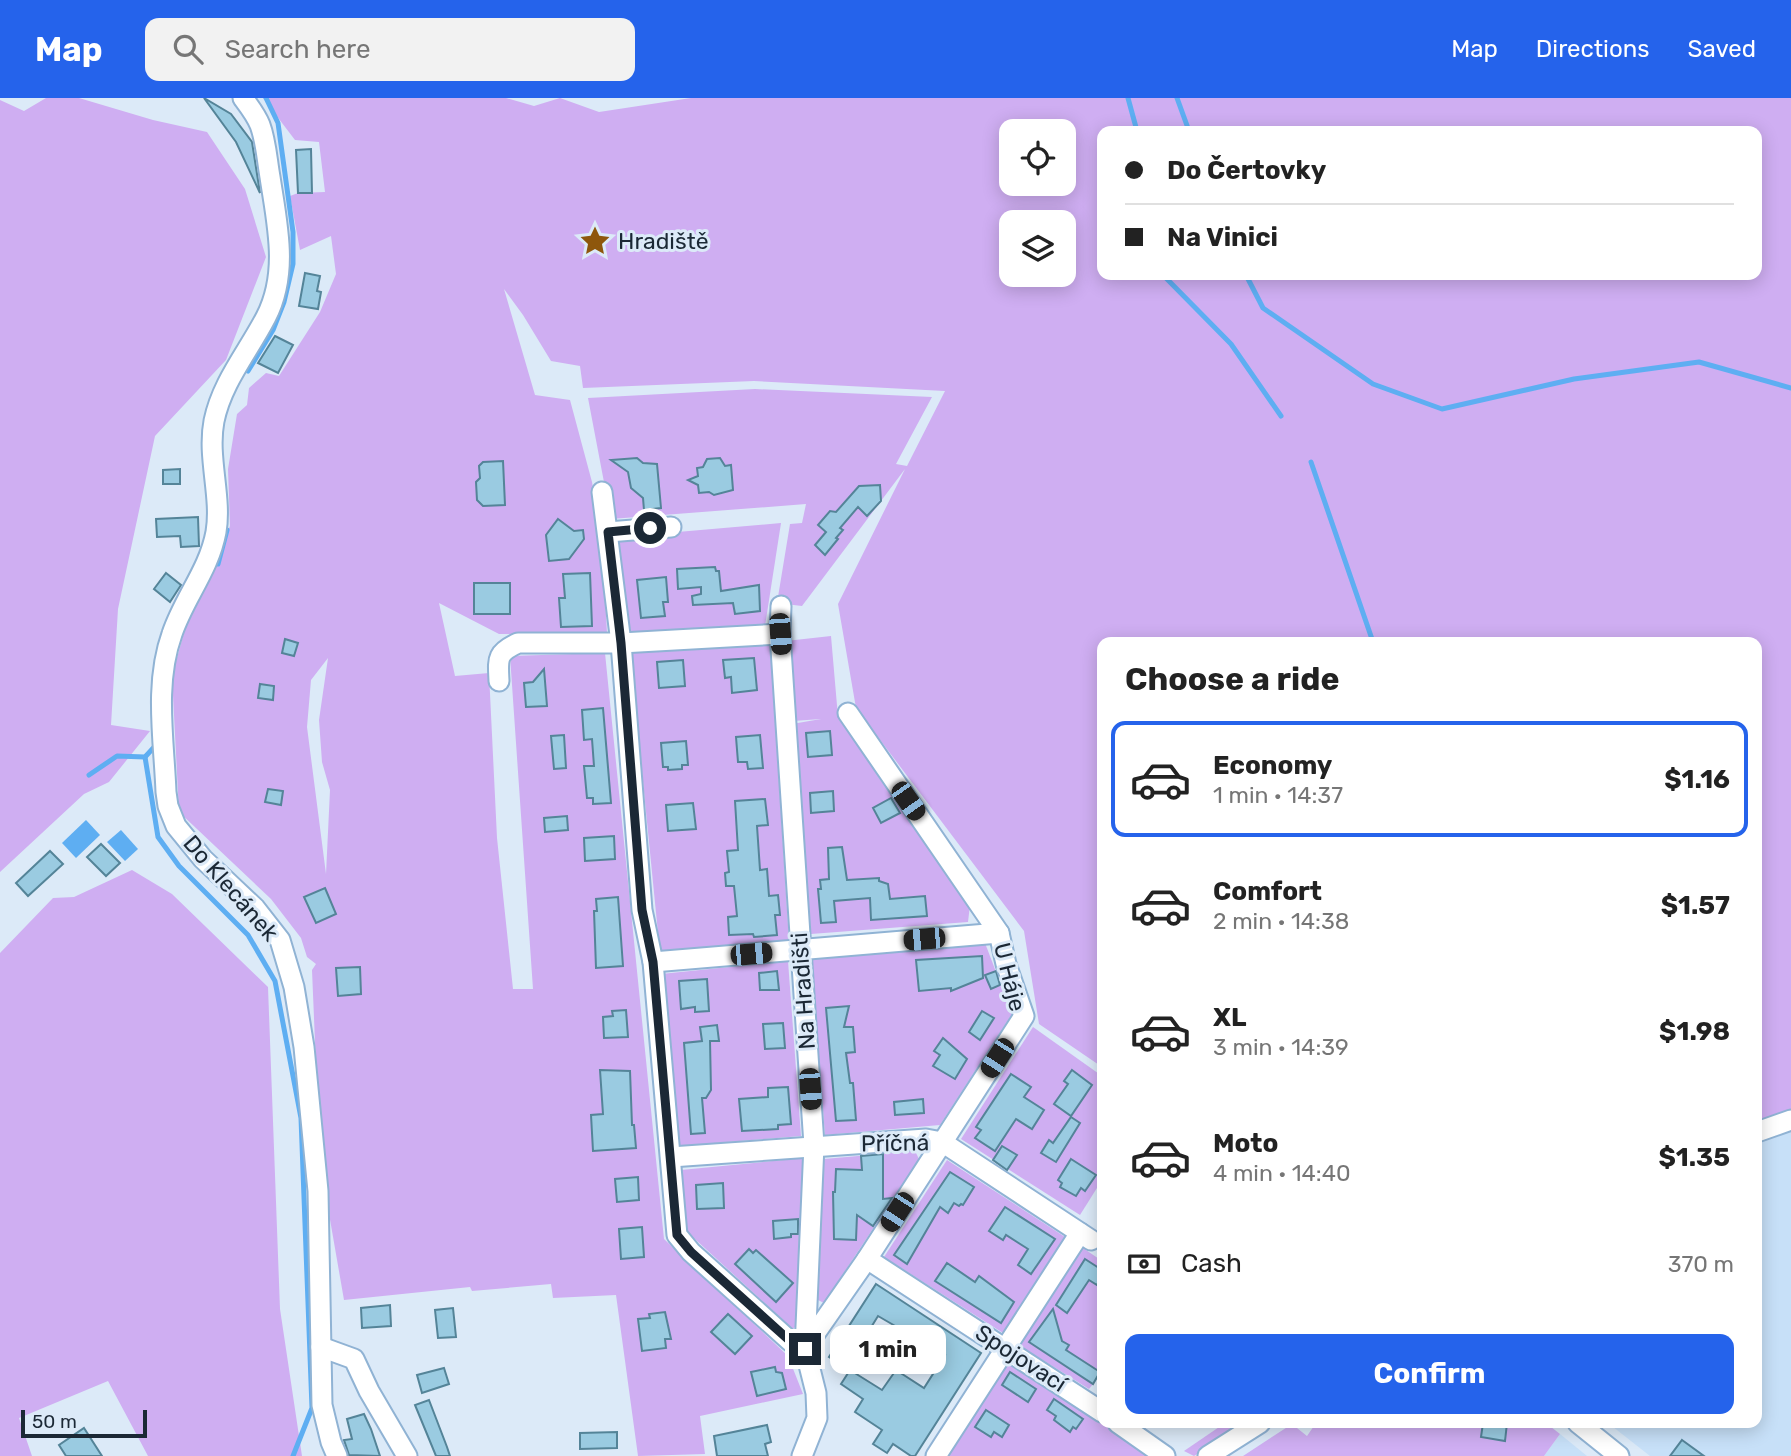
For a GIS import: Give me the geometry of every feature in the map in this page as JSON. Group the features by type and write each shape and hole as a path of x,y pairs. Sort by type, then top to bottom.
{"street":[{"name":"Do Klecánek","path":"243,98 260,126 265,146 279,230 278,284 267,316 219,401 214,424 217,527 212,550 172,632 164,664 162,692 166,792 176,826 204,859 255,908 280,940 294,987 315,1142 320,1238 322,1405 337,1456"},
{"path":"602,492 621,643 642,910 653,962 677,1235 691,1252 790,1341 805,1349"},
{"path":"608,532 671,527"},
{"name":"Na Hradišti","path":"781,606 780,634 814,1145 805,1349 816,1393 817,1418 802,1456"},
{"path":"499,681 498,659 503,650 517,643 621,643 780,634"},
{"name":"U Háje","path":"805,1349 867,1259 1024,1016 1006,964 999,933 848,713"},
{"path":"653,962 999,933"},
{"path":"1762,1130 1791,1120"},
{"name":"Příčná","path":"671,1157 814,1145 926,1139 942,1142 1085,1236 1006,1348"},
{"name":"Spojovací","path":"867,1259 1097,1409"},
{"path":"321,1347 354,1359 369,1391 407,1456"},
{"path":"936,1456 1006,1348"},
{"path":"1125,1428 1165,1456"},
{"path":"1208,1456 1251,1428"},
{"path":"1584,1428 1619,1456"}],"shaded area":[{"path":"46,98 79,98 153,120 207,132 245,189 266,257 226,360 155,436 118,609 111,725 150,731 109,782 84,794 0,872 0,100 24,111"},
{"path":"263,98 506,98 534,106 560,98 599,112 691,98 1791,98 1791,1113 1762,1122 1762,637 1097,637 1097,1064 1039,1024 1024,931 856,708 838,604 905,469 802,606 777,603 790,524 802,523 806,504 611,519 588,398 755,389 932,397 896,464 907,466 945,391 754,381 583,388 580,366 551,361 504,289 535,395 570,400 592,482 602,540 607,633 499,634 439,603 455,676 489,673 497,838 513,989 533,989 510,656 605,653 664,1239 788,1356 803,1394 700,1416 705,1454 638,1456 616,1295 553,1298 551,1284 472,1291 470,1287 344,1300 320,1162 312,970 316,964 307,957 301,938 271,899 179,812 172,676 185,629 207,585 230,526 228,469 237,414 247,405 249,388 266,373 279,376 320,312 336,274 331,236 300,250 290,196 325,192 319,142 295,140","holes":["328,658 319,720 322,762 330,790 326,874 307,727 311,680"]},
{"path":"781,523 765,626 635,634 624,625 615,542 620,537"},
{"path":"831,636 838,717 842,718 879,778 970,905 968,922 811,934 792,724 821,719 793,721 786,641"},
{"path":"770,641 789,941 660,953 630,650"},
{"path":"132,870 172,894 268,987 280,1309 302,1456 148,1456 108,1381 19,1418 32,1456 0,1456 0,953 53,898 74,897"},
{"path":"985,943 1012,1014 940,1125 825,1135 811,957"},
{"path":"788,961 801,1136 680,1146 661,974"},
{"path":"1033,1027 1097,1072 1097,1188 1080,1215 961,1139"},
{"path":"1791,1129 1791,1456 1650,1456 1614,1428 1762,1428 1762,1138"},
{"path":"915,1151 919,1159 824,1303 818,1300 824,1159"},
{"path":"804,1158 798,1324 793,1329 684,1229 681,1170"},
{"path":"947,1160 1065,1237 1003,1333 884,1257"},
{"path":"1083,1248 1097,1258 1097,1370 1076,1357 1068,1368 1093,1384 1089,1389 1019,1345"},
{"path":"1008,1361 1097,1419 1097,1428 1111,1428 1154,1456 946,1456"},
{"path":"1218,1428 1237,1428 1194,1456 1184,1451"},
{"path":"1286,1428 1297,1428 1307,1436 1313,1428 1552,1428 1560,1434 1544,1456 1243,1456"},
{"path":"1560,1434 1587,1456 1544,1456"}],"water":[{"path":"86,820 100,835 76,858 62,843"},
{"path":"121,830 138,849 125,861 107,842"}],"building":[{"path":"204,98 231,114 252,142 260,193 236,142"},
{"path":"311,149 312,193 298,193 296,150"},
{"path":"305,273 320,276 318,309 299,306"},
{"path":"275,336 293,345 278,373 258,363"},
{"path":"637,458 643,463 657,464 661,508 644,510 643,498 631,488 628,472 611,460"},
{"path":"720,458 725,466 731,465 733,490 714,495 709,492 699,493 698,485 688,480 698,476 697,468 703,467 707,459"},
{"path":"503,461 505,505 483,506 477,500 479,466 483,462"},
{"path":"180,469 180,484 163,484 163,470"},
{"path":"880,485 881,501 867,516 858,507 840,528 843,530 836,538 838,539 825,555 815,545 826,532 818,525 830,511 836,512 859,486"},
{"path":"198,517 199,546 181,547 180,536 157,537 156,519"},
{"path":"558,519 574,531 583,530 584,539 569,559 549,561 546,535"},
{"path":"715,567 716,571 719,571 721,591 759,585 760,611 735,614 733,603 693,605 692,596 701,594 701,587 678,589 677,569"},
{"path":"166,573 181,585 170,602 154,589"},
{"path":"590,573 592,626 561,627 559,598 565,598 563,574"},
{"path":"666,577 668,602 663,602 665,616 641,618 637,580"},
{"path":"474,583 510,583 510,614 474,614"},
{"path":"285,639 298,643 294,656 282,653"},
{"path":"754,658 757,690 732,693 731,677 725,678 723,660"},
{"path":"683,660 685,686 659,688 657,662"},
{"path":"544,669 547,706 526,707 524,683 533,682"},
{"path":"260,684 274,686 273,700 258,698"},
{"path":"603,708 611,803 593,804 593,798 587,798 584,766 594,766 592,739 584,740 582,710"},
{"path":"830,731 832,755 808,757 806,733"},
{"path":"564,735 566,768 554,769 551,736"},
{"path":"760,735 763,768 748,769 747,762 738,762 736,737"},
{"path":"686,741 688,765 682,765 682,769 668,770 668,767 663,767 661,743"},
{"path":"268,789 283,791 281,805 265,802"},
{"path":"833,791 834,811 811,813 810,793"},
{"path":"891,798 900,813 881,823 873,808"},
{"path":"765,799 768,825 757,826 760,870 767,869 769,896 778,895 780,915 775,915 777,935 729,935 728,917 737,916 734,886 726,886 725,873 729,872 727,851 738,850 735,801"},
{"path":"693,803 696,829 668,831 666,805"},
{"path":"567,816 568,830 545,832 544,818"},
{"path":"614,836 615,859 585,861 584,838"},
{"path":"101,844 120,863 106,876 87,857"},
{"path":"842,847 847,880 879,878 879,881 888,884 890,899 925,896 927,916 871,920 870,898 834,901 836,922 821,923 818,889 821,889 820,880 829,879 828,848"},
{"path":"50,851 63,864 28,896 16,883"},
{"path":"325,888 336,914 316,923 304,897"},
{"path":"618,897 623,966 596,968 596,899"},
{"path":"982,956 983,978 951,991 951,988 919,991 916,960"},
{"path":"360,967 361,994 338,996 336,968"},
{"path":"777,971 779,990 760,990 759,973"},
{"path":"996,971 1000,985 991,989 985,975"},
{"path":"707,979 709,1011 695,1012 695,1007 681,1009 679,981"},
{"path":"849,1006 844,1027 853,1027 855,1052 846,1053 850,1083 853,1083 856,1120 836,1121 826,1008"},
{"path":"626,1010 628,1037 604,1038 603,1017 613,1016 612,1011"},
{"path":"982,1011 994,1018 980,1040 969,1032"},
{"path":"783,1023 785,1048 765,1049 763,1024"},
{"path":"717,1025 719,1041 710,1041 711,1090 706,1098 702,1098 705,1133 691,1134 684,1043 702,1041 700,1027"},
{"path":"943,1038 967,1059 955,1079 933,1066 940,1055 934,1051"},
{"path":"600,1070 630,1071 632,1125 636,1148 593,1151 591,1115 603,1114"},
{"path":"1072,1070 1092,1085 1071,1116 1054,1104 1068,1084 1064,1081"},
{"path":"1011,1074 1031,1087 1024,1097 1044,1110 1032,1129 1016,1119 995,1151 975,1138 981,1130 976,1127"},
{"path":"788,1087 791,1124 778,1125 778,1129 742,1131 739,1099 768,1097 768,1088"},
{"path":"923,1099 924,1113 895,1115 894,1102"},
{"path":"1071,1117 1080,1123 1056,1162 1041,1153 1049,1140 1053,1143"},
{"path":"1002,1146 1017,1155 1007,1170 993,1160"},
{"path":"883,1154 883,1199 892,1198 873,1226 857,1215 856,1240 834,1239 833,1192 836,1169 862,1170 861,1156"},
{"path":"1071,1159 1096,1175 1085,1191 1081,1188 1076,1196 1060,1187 1062,1183 1058,1180"},
{"path":"950,1172 974,1187 963,1205 954,1203 948,1213 940,1207 907,1264 894,1255"},
{"path":"638,1177 639,1200 617,1202 615,1179"},
{"path":"723,1183 724,1208 697,1209 696,1185"},
{"path":"1005,1207 1055,1239 1031,1274 1018,1265 1028,1249 1006,1235 1003,1240 989,1231"},
{"path":"798,1219 798,1234 774,1239 773,1221"},
{"path":"642,1227 644,1257 621,1259 619,1229"},
{"path":"749,1249 753,1253 756,1250 793,1283 776,1302 735,1264"},
{"path":"1085,1259 1097,1267 1097,1285 1089,1280 1067,1313 1056,1305"},
{"path":"947,1263 975,1282 979,1276 1014,1302 1001,1323 935,1281"},
{"path":"876,1284 981,1353 915,1456 893,1444 887,1453 873,1444 882,1430 855,1412 863,1399 841,1384 850,1370 882,1390 896,1370 924,1388 945,1355 878,1316 846,1368 829,1357"},
{"path":"390,1305 391,1326 362,1328 361,1308"},
{"path":"453,1308 456,1337 438,1338 435,1310"},
{"path":"1053,1309 1062,1341 1069,1345 1066,1350 1097,1370 1093,1384 1029,1342"},
{"path":"665,1312 671,1339 665,1339 666,1348 642,1351 638,1319"},
{"path":"728,1314 752,1336 735,1354 711,1332"},
{"path":"775,1367 776,1372 782,1373 786,1389 757,1396 751,1372"},
{"path":"444,1368 449,1384 422,1393 417,1375"},
{"path":"1010,1372 1036,1389 1028,1402 1002,1385"},
{"path":"1054,1399 1083,1419 1076,1429 1073,1427 1070,1432 1054,1420 1056,1416 1047,1410"},
{"path":"429,1400 450,1456 436,1456 415,1405"},
{"path":"986,1410 1009,1425 1002,1437 994,1432 991,1437 975,1427"},
{"path":"364,1414 380,1456 349,1455 344,1440 352,1439 347,1419"},
{"path":"767,1425 771,1442 765,1444 768,1456 717,1456 714,1436"},
{"path":"84,1428 102,1456 66,1456 59,1445"},
{"path":"1482,1428 1506,1428 1505,1441 1481,1437"},
{"path":"617,1432 617,1448 580,1449 580,1433"},
{"path":"1682,1440 1704,1456 1670,1456"}],"waterway":[{"path":"248,371 273,330 284,302 293,264 293,232 278,123 266,98"},
{"path":"1128,98 1136,126"},
{"path":"1177,98 1187,126"},
{"path":"1168,280 1231,344 1281,416"},
{"path":"1249,280 1263,308 1373,384 1442,409 1574,379 1699,362 1791,388"},
{"path":"1311,462 1371,637"},
{"path":"218,564 227,530"},
{"path":"89,775 117,756 145,757 157,744"},
{"path":"145,757 158,837 179,866 248,935 275,981 301,1118 312,1408 293,1456"}],"place":[{"name":"Hradiště","path":"595,241"}],"route":[{"path":"650,528 608,532 621,643 642,910 653,962 677,1235 691,1252 790,1341 805,1349"}]}
